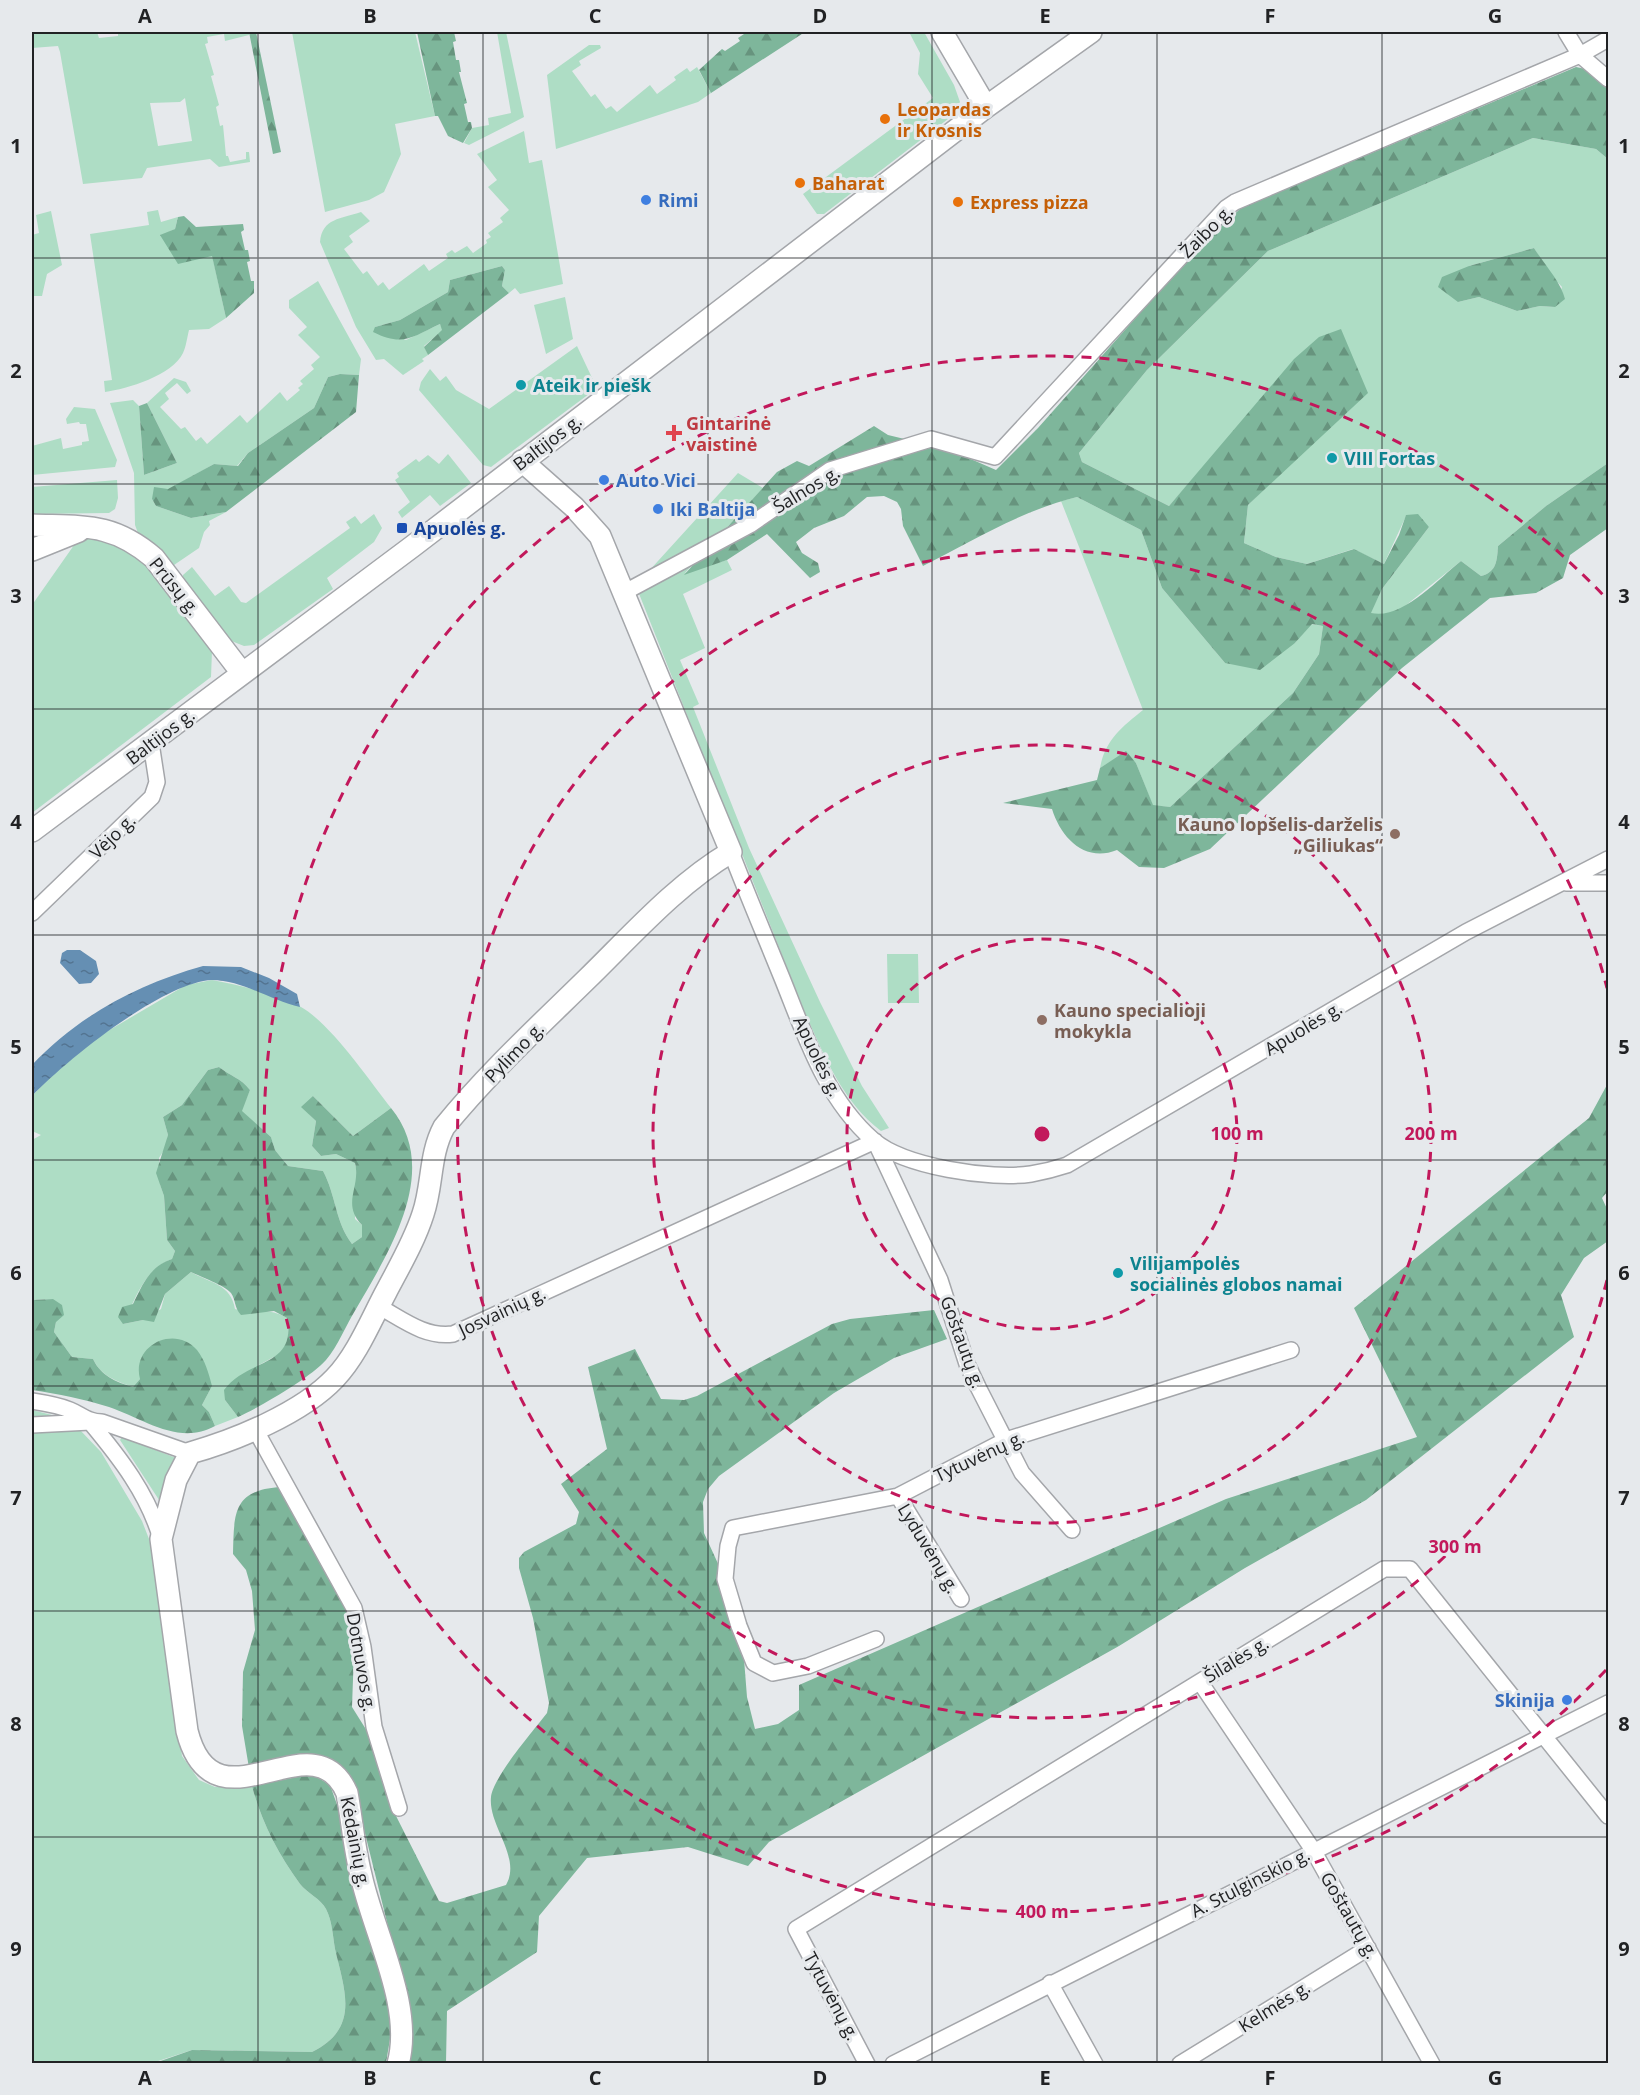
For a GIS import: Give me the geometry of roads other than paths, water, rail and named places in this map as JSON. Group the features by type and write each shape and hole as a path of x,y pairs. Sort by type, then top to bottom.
{"main road":[{"path":"942,32 986,107"},
{"name":"Baltijos g.","path":"32,831 151,743 986,107 1091,32"},
{"name":"Apuolės g.","path":"522,461 591,524 610,555 731,852"},
{"name":"Prūsų g.","path":"32,525 88,527 121,534 153,558 242,673"},
{"path":"32,550 88,527"},
{"name":"Pylimo g.","path":"378,1306 423,1216 434,1149 444,1126 620,946 693,879 731,852"},
{"path":"161,1539 170,1499 190,1453 255,1429 295,1408 334,1379 345,1366 378,1306"},
{"name":"Kėdainių g.","path":"161,1539 187,1731 197,1760 206,1769 222,1777 245,1778 295,1765 310,1764 323,1766 342,1782 350,1804 361,1877 399,2004 402,2027 398,2064"}],"street":[{"path":"1566,32 1580,55 1608,79"},
{"name":"Žaibo g.","path":"930,439 994,457 1226,208 1235,202 1580,55 1608,39"},
{"name":"Šalnos g.","path":"625,592 750,525 830,470 930,439"},
{"name":"Vėjo g.","path":"32,913 152,797 157,782 151,743"},
{"name":"Apuolės g.","path":"731,852 821,1071 847,1112 875,1141 904,1156 936,1167 971,1172 1030,1174 1067,1165 1466,932 1608,859"},
{"path":"1563,884 1608,883"},
{"name":"Josvainių g.","path":"378,1306 425,1332 436,1335 453,1334 875,1141"},
{"name":"Goštautų g.","path":"875,1141 940,1280 967,1364 1022,1473 1072,1530"},
{"name":"Tytuvėnų g.","path":"876,1639 796,1668 773,1673 754,1663 739,1626 725,1579 728,1546 733,1528 898,1496 1006,1440 1291,1350"},
{"path":"32,1401 72,1411 90,1422 113,1450 149,1505 161,1539"},
{"path":"32,1425 102,1422 190,1453"},
{"name":"Dotnuvos g.","path":"255,1429 354,1608 363,1647 374,1727 399,1808"},
{"name":"Lyduvėnų g.","path":"898,1496 961,1599"},
{"name":"Šilalės g.","path":"796,1929 1384,1569 1410,1569 1608,1816"},
{"name":"Goštautų g.","path":"1200,1682 1313,1850 1432,2064"},
{"name":"A. Stulginskio g.","path":"893,2064 1313,1850 1608,1704"},
{"name":"Tytuvėnų g.","path":"796,1929 867,2064"},
{"name":"Kelmės g.","path":"1180,2064 1368,1948"},
{"path":"1050,1983 1095,2064"}],"water":[{"path":"67,950 80,950 96,961 99,974 91,983 79,984 60,963 62,953"},
{"path":"203,966 241,967 269,978 297,994 300,1007 235,983 212,980 192,984 142,1008 116,1026 67,1063 32,1096 32,1065 69,1031 132,992"}],"place":[{"name":"Leopardas ir Krosnis","path":"885,119"},
{"name":"Baharat","path":"800,183"},
{"name":"Rimi","path":"646,200"},
{"name":"Express pizza","path":"958,202"},
{"name":"Ateik ir piešk","path":"521,385"},
{"name":"Gintarinė vaistinė","path":"674,433"},
{"name":"VIII Fortas","path":"1332,458"},
{"name":"Auto Vici","path":"604,480"},
{"name":"Iki Baltija","path":"658,509"},
{"name":"Apuolės g.","path":"402,528"},
{"name":"Kauno lopšelis-darželis „Giliukas“","path":"1395,834"},
{"name":"Kauno specialioji mokykla","path":"1042,1020"},
{"name":"Vilijampolės socialinės globos namai","path":"1118,1273"},
{"name":"Skinija","path":"1567,1700"}]}
